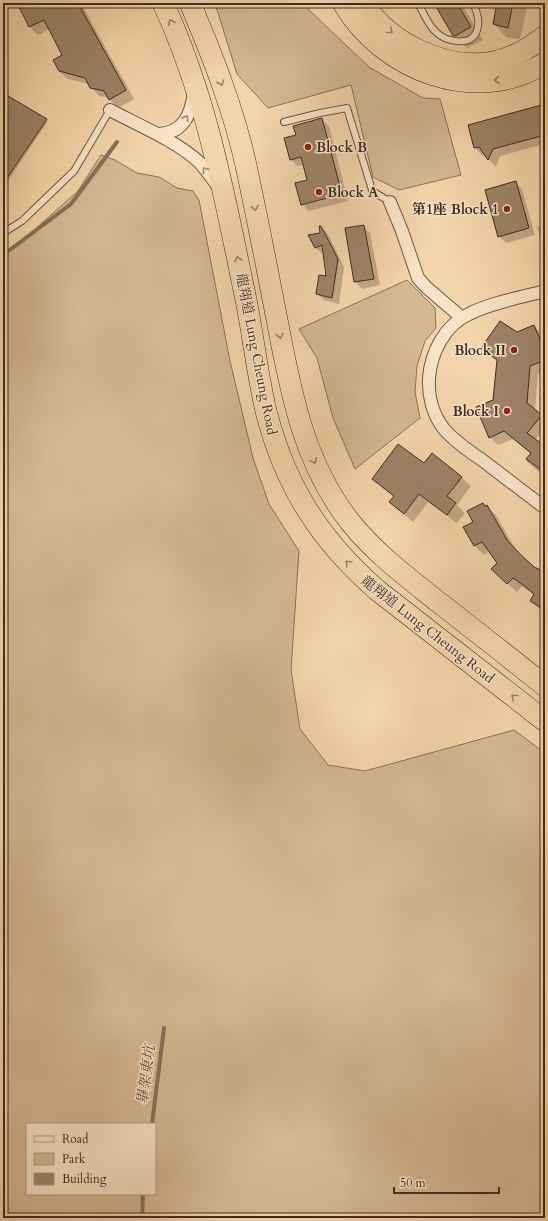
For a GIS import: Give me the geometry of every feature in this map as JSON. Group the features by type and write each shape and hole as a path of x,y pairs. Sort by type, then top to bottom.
{"highway":[{"name":"龍翔道 Lung Cheung Road","path":"163,3 191,36 227,100 240,143 253,198 289,380 302,432 318,470 338,505 351,523 385,558 545,686"},
{"name":"龍翔道 Lung Cheung Road","path":"190,3 195,84 209,130 226,202 248,309 266,410 276,445 289,480 307,511 326,537 345,560 361,576 545,721"},
{"path":"343,3 360,28 378,45 404,63 429,74 466,82 493,81 520,76 545,63"},
{"path":"363,3 378,21 400,39 422,52 447,60 482,63 503,60 519,54 545,36"}],"street":[{"path":"157,134 171,132 179,127 186,119 192,104 195,84"},
{"path":"110,110 157,134 188,153 201,165 217,185 226,202"},
{"path":"390,202 402,231 418,278 462,318"},
{"path":"545,291 483,308 462,318 447,332 440,343 432,361 429,391 434,411 444,429 545,508"}],"lane":[{"path":"418,3 434,31 442,37 454,41 464,41 472,38 477,32 478,15 473,3"},
{"path":"284,122 347,108 357,145 372,190 390,202"},
{"path":"3,233 22,221 74,171 110,110"}],"green space":[{"path":"215,3 305,3 308,9 369,67 423,98 440,99 461,175 399,190 373,177 351,85 268,108 237,74"},
{"path":"101,155 115,160 137,173 159,177 177,188 193,191 199,200 230,361 253,458 269,504 299,551 291,670 300,729 328,765 365,771 514,730 545,753 545,1218 3,1218 3,253 16,246 78,191"},
{"path":"407,280 435,308 436,328 425,341 417,366 415,392 420,418 355,469 333,418 317,358 299,329"}],"building":[{"path":"26,3 78,3 126,90 109,100 104,91 90,88 85,78 59,71 53,60 62,55 44,20 29,27 19,7"},
{"path":"434,3 457,3 471,27 453,36"},
{"path":"497,3 513,3 508,28 493,24"},
{"path":"3,93 47,119 3,184"},
{"path":"545,104 545,135 493,149 488,160 479,147 474,148 468,125"},
{"path":"322,118 342,194 301,205 295,183 307,180 301,157 290,160 284,138 296,135 293,126"},
{"name":"第1座 Block 1","path":"516,181 529,228 498,237 485,190"},
{"path":"364,225 374,279 354,282 345,228"},
{"path":"319,226 321,226 338,259 332,298 316,294 319,275 326,276 322,245 315,248 308,235 320,233"},
{"path":"500,321 517,332 534,325 545,352 545,360 530,366 527,403 542,415 527,433 545,446 545,473 526,459 531,453 504,431 489,438 476,407 493,400 497,360 481,348"},
{"path":"398,444 424,463 432,453 462,477 447,496 456,503 447,515 419,494 404,514 389,502 394,496 372,479"},
{"path":"483,503 485,506 487,505 507,540 534,567 545,572 545,610 530,601 534,594 523,585 513,578 507,584 491,569 497,563 482,542 474,546 463,527 473,522 467,511"}],"waterway":[{"path":"3,255 71,204 117,142"},
{"name":"畢架東坑","path":"152,1123 164,1028"},
{"name":"畢架東坑","path":"142,1218 143,1195"}],"place":[{"name":"Block B","path":"308,147"},
{"name":"Block A","path":"319,192"},
{"name":"第1座 Block 1","path":"507,209"},
{"name":"Block II","path":"514,350"},
{"name":"Block I","path":"507,411"}]}
